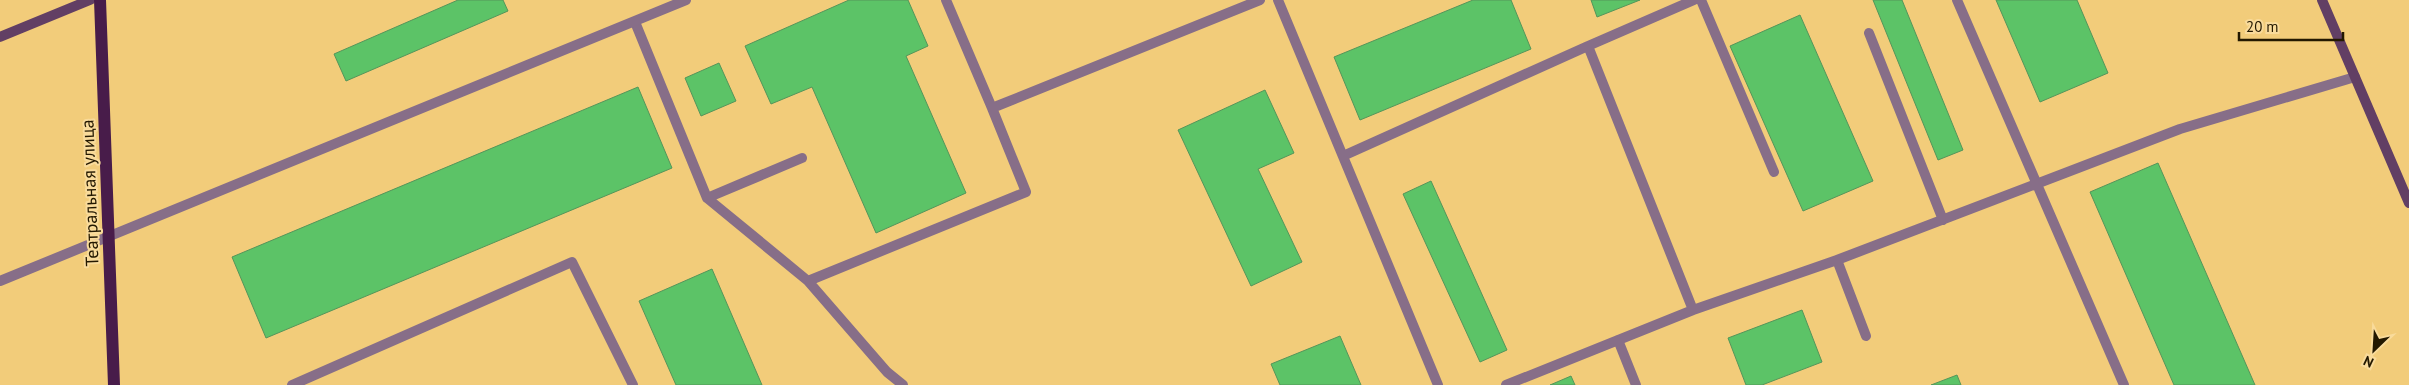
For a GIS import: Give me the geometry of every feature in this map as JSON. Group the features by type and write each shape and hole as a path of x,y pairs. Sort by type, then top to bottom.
{"main road":[{"name":"Театральная улица","path":"100,0 114,385"}],"street":[{"path":"0,37 90,0"},
{"path":"0,281 110,234 686,0"},
{"path":"808,281 1026,192 946,0"},
{"path":"992,108 1260,0"},
{"path":"1278,0 1438,385"},
{"path":"1343,156 1694,0"},
{"path":"1701,0 1774,172"},
{"path":"1957,0 2039,184 2124,385"},
{"path":"2322,0 2409,203"},
{"path":"635,22 708,198 808,281 887,372 903,385"},
{"path":"1869,33 1943,220"},
{"path":"1588,46 1693,310"},
{"path":"1506,385 1693,310 1837,260 2180,129 2355,78"},
{"path":"708,198 802,158"},
{"path":"1837,260 1866,336"},
{"path":"292,385 572,262 633,385"},
{"path":"1618,340 1636,385"}],"building":[{"path":"458,0 503,0 508,11 346,81 334,54"},
{"path":"849,0 908,0 928,46 906,56 966,193 876,233 812,87 771,104 745,46"},
{"path":"1473,0 1511,0 1531,49 1360,120 1334,57"},
{"path":"1591,0 1640,0 1597,17"},
{"path":"1873,0 1902,0 1963,150 1938,160"},
{"path":"1996,0 2077,0 2108,73 2040,102"},
{"path":"1800,15 1873,181 1803,211 1730,46"},
{"path":"719,63 736,101 701,116 685,78"},
{"path":"638,87 672,168 266,338 232,257"},
{"path":"1265,90 1294,153 1258,169 1302,262 1251,286 1178,130"},
{"path":"2158,163 2255,385 2174,385 2090,192"},
{"path":"1431,181 1507,350 1480,362 1403,194"},
{"path":"712,269 762,385 676,385 639,301"},
{"path":"1802,310 1822,362 1762,385 1746,385 1728,338"},
{"path":"1340,336 1361,385 1280,385 1271,364"},
{"path":"1957,375 1961,385 1931,385"},
{"path":"1571,376 1575,385 1550,385"}]}
